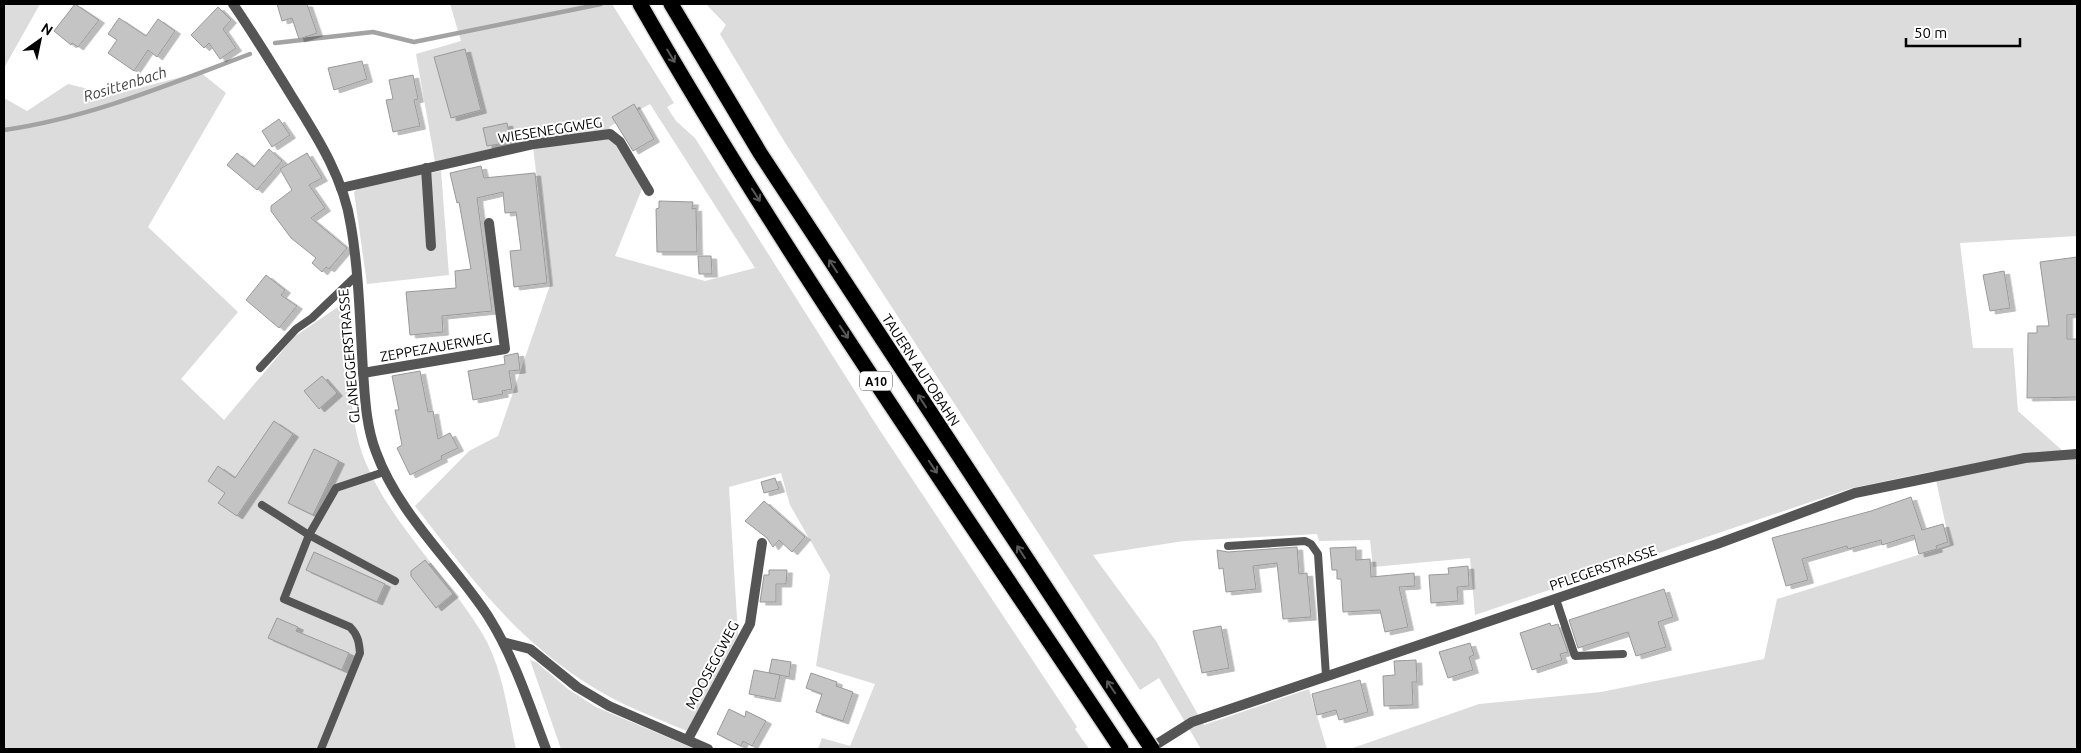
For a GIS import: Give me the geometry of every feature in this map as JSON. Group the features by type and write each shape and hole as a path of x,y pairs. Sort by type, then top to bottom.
{"highway":[{"name":"TAUERN AUTOBAHN","path":"672,5 776,178 1151,749"},
{"name":"A10","path":"643,9 736,164 827,307 1118,746"}],"street":[{"name":"GLANEGGERSTRASSE","path":"232,4 304,116 323,149 341,188 351,225 368,427 384,472 413,518 455,570 503,642 546,749"},
{"name":"WIESENEGGWEG","path":"341,188 534,144 610,134 620,142 649,191"},
{"path":"426,168 431,246"},
{"name":"ZEPPEZAUERWEG","path":"363,373 505,349 489,223"},
{"name":"PFLEGERSTRASSE","path":"1151,749 1192,722 1717,544 1855,493 2025,458 2077,454"},
{"name":"MOOSEGGWEG","path":"688,739 750,624 762,543"},
{"path":"503,642 530,650 577,687 609,706 708,749"}],"lane":[{"path":"260,368 296,328 312,318 356,276"},
{"path":"321,749 360,653 359,641 356,632 350,627 284,599 309,535 336,488 384,472"},
{"path":"262,505 309,535 395,581"},
{"path":"1228,546 1305,541 1311,544 1318,554 1326,676"},
{"path":"1556,599 1575,656 1623,654"}],"shaded area":[{"path":"4,4 40,4 4,68"},
{"path":"450,4 612,4 674,103 667,107 676,121 695,138 877,426 1077,727 1075,729 1089,749 818,749 822,738 850,746 875,684 816,666 830,575 790,505 781,473 729,487 738,635 687,731 619,702 579,678 525,636 480,588 415,506 469,451 498,436 550,285 532,139 435,162 416,54 461,41","holes":["650,104 755,268 705,281 615,256 642,189 609,127"]},
{"path":"706,4 2077,4 2077,236 1960,243 1973,348 2013,348 2018,411 2064,452 2077,451 2077,749 1350,749 1479,704 1601,692 1764,659 1777,599 1950,545 1934,471 1852,488 1475,615 1470,558 1373,567 1370,540 1319,541 1317,534 1184,541 1093,555 1156,641 1204,725 1309,689 1327,749 1201,749 1159,678 1140,690 784,141 720,34 726,25"},
{"path":"200,72 226,93 148,227 238,312 181,379 224,420 294,337 348,300 352,403 359,443 365,461 389,505 468,612 489,646 504,690 516,749 4,749 4,98 27,111 68,84 113,95"},
{"path":"441,171 449,275 367,284 354,192 359,187"},
{"path":"530,660 536,662 568,689 596,707 695,749 561,749"}],"building":[{"path":"75,4 99,20 78,47 72,43 71,45 54,31"},
{"path":"277,4 307,4 317,33 299,39 292,18 282,21"},
{"path":"218,7 231,20 223,29 236,48 220,59 209,43 204,48 191,35"},
{"path":"119,18 146,36 158,19 175,31 157,57 148,50 134,71 108,53 117,40 108,34"},
{"path":"465,49 481,110 451,118 434,57"},
{"path":"362,61 367,79 334,90 328,68"},
{"path":"413,75 418,99 414,100 420,126 393,132 386,100 393,99 389,80"},
{"path":"634,104 654,139 633,151 612,117"},
{"path":"279,119 290,135 272,147 262,131"},
{"path":"507,123 511,142 487,146 483,128"},
{"path":"269,149 282,161 257,190 227,165 237,153 254,167"},
{"path":"307,153 322,178 309,185 325,208 311,218 347,248 329,269 326,267 322,272 312,263 316,258 291,238 271,211 271,206 292,190 280,169"},
{"path":"481,166 484,178 535,173 547,283 514,287 510,251 521,250 516,212 505,213 503,192 477,198 492,311 442,316 443,332 410,335 406,292 456,288 455,271 471,269 459,202 457,203 450,173"},
{"path":"659,201 693,202 692,209 696,208 697,252 657,252 656,209 659,208"},
{"path":"698,256 711,256 712,274 699,274"},
{"path":"2077,257 2077,314 2067,315 2067,339 2077,339 2077,397 2027,398 2028,333 2037,333 2037,326 2049,326 2040,262"},
{"path":"2004,271 2010,308 1990,311 1983,275"},
{"path":"266,275 285,290 281,295 297,306 279,328 246,300"},
{"path":"518,353 520,370 509,371 512,389 502,391 503,394 473,400 468,371 505,364 504,356"},
{"path":"420,371 428,412 433,411 438,439 450,433 458,448 441,456 442,459 410,475 397,448 402,445 395,410 399,410 392,376"},
{"path":"322,376 337,393 319,409 304,391"},
{"path":"274,421 293,434 237,516 218,503 225,493 208,481 218,466 235,478"},
{"path":"314,449 339,461 313,515 288,503"},
{"path":"775,478 779,489 764,493 761,482"},
{"path":"1911,497 1922,530 1943,524 1948,542 1936,546 1937,549 1919,554 1914,535 1882,545 1881,540 1848,549 1847,546 1802,559 1808,580 1786,586 1772,538 1871,511"},
{"path":"764,501 805,537 792,552 779,540 773,547 767,538 745,521"},
{"path":"1297,547 1299,574 1307,573 1311,617 1283,619 1277,563 1253,566 1256,589 1226,592 1223,568 1219,569 1217,550 1228,552"},
{"path":"1356,547 1356,560 1370,559 1371,577 1414,573 1415,586 1399,587 1408,627 1385,632 1380,610 1343,612 1341,579 1337,579 1337,570 1332,570 1330,548"},
{"path":"314,552 385,584 377,602 306,570"},
{"path":"425,560 453,594 436,608 411,576 411,571"},
{"path":"1468,566 1469,586 1457,587 1458,601 1431,603 1429,575 1449,574 1448,568"},
{"path":"769,570 787,570 786,584 776,584 776,602 760,602 764,575 769,575"},
{"path":"1664,589 1673,617 1658,622 1666,647 1636,656 1628,632 1578,648 1569,620"},
{"path":"277,618 298,627 296,631 349,653 342,670 268,638"},
{"path":"1550,623 1551,626 1558,624 1568,652 1560,654 1562,660 1532,670 1520,633"},
{"path":"1221,626 1229,668 1202,673 1193,631"},
{"path":"1470,643 1474,655 1469,657 1473,670 1448,678 1439,652"},
{"path":"772,659 791,662 789,677 769,673"},
{"path":"1416,660 1417,682 1412,682 1413,705 1384,706 1383,676 1395,675 1394,661"},
{"path":"754,670 780,675 775,699 749,694"},
{"path":"811,673 837,682 836,686 853,692 843,721 816,712 822,694 806,688"},
{"path":"1360,680 1368,712 1339,720 1336,710 1317,715 1312,694"},
{"path":"729,709 745,717 746,711 766,721 752,746 743,741 741,746 717,734"}],"waterway":[{"name":"Rosittenbach","path":"275,43 373,32 414,42 601,4"},
{"name":"Rosittenbach","path":"4,130 36,125 98,109 250,54"}]}
